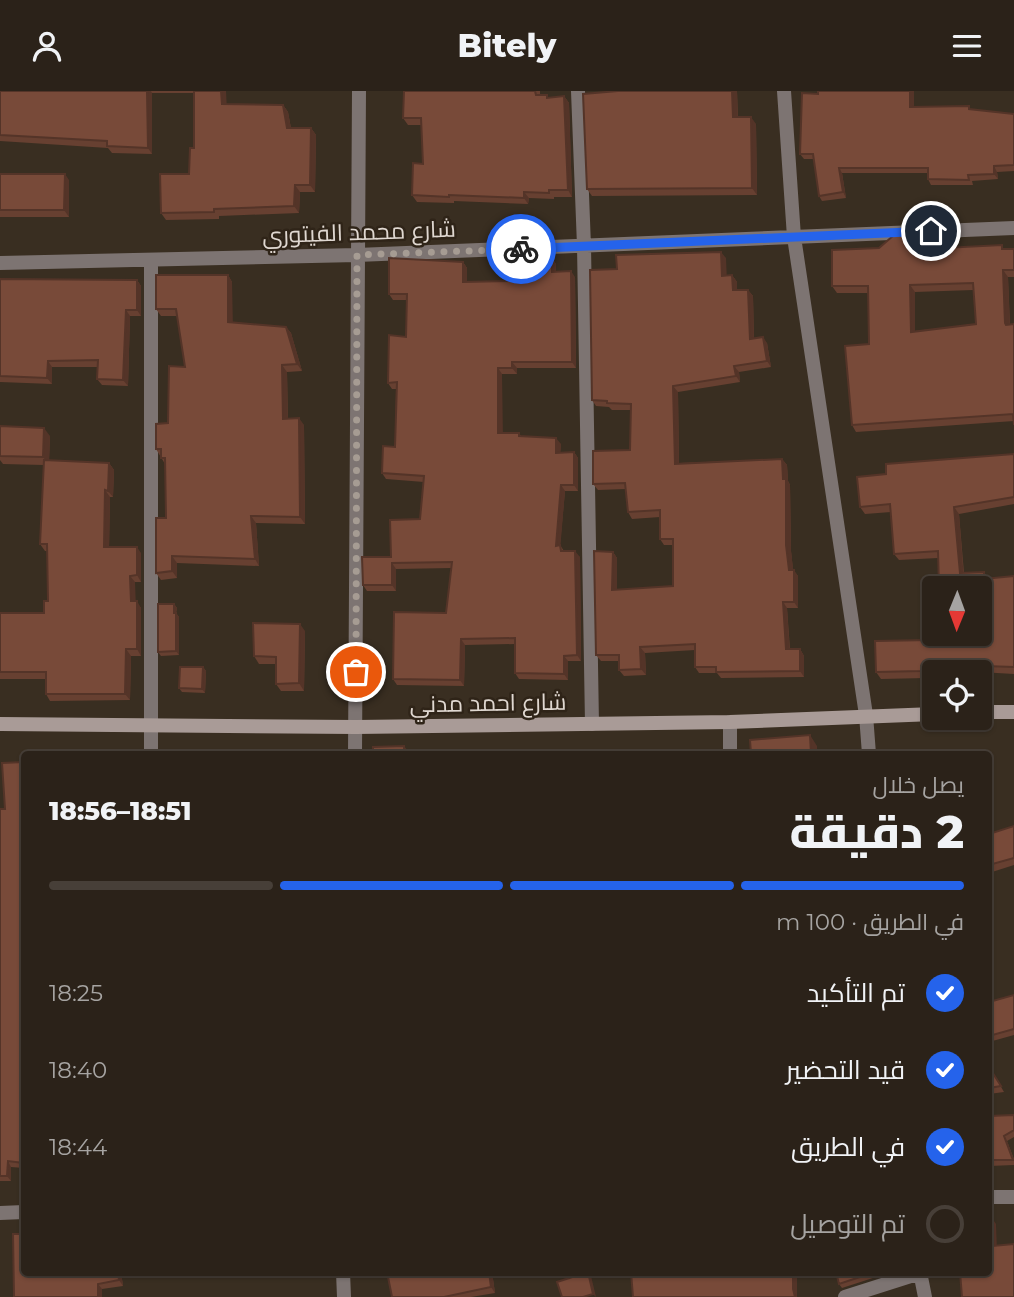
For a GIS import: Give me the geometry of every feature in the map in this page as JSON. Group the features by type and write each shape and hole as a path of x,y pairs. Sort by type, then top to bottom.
{"street":[{"path":"355,751 359,91"},
{"path":"578,91 584,246 592,725"},
{"path":"784,91 794,237 866,715 869,751"},
{"name":"شارع محمد الفيتوري","path":"0,263 357,255 1014,228"},
{"path":"151,260 151,751"},
{"path":"992,712 1014,712"},
{"name":"شارع احمد مدني","path":"0,724 356,727 592,725 922,713"},
{"path":"730,722 730,751"},
{"path":"992,1197 1014,1197"},
{"path":"0,1213 21,1212"},
{"path":"343,1276 344,1297"},
{"path":"845,1297 911,1276"},
{"path":"921,1276 925,1297"}],"building":[{"path":"0,91 147,91 148,148 107,146 107,141 0,135"},
{"path":"194,91 221,91 222,104 283,105 287,128 311,128 310,185 295,185 294,206 161,213 160,174 189,174 190,148 194,148"},
{"path":"404,91 535,91 536,95 547,95 547,98 564,96 568,190 549,190 549,193 524,192 524,198 412,195 413,163 423,164 421,118 403,118"},
{"path":"618,91 732,91 733,117 751,117 752,188 587,189 583,94"},
{"path":"818,91 910,91 910,107 969,106 969,109 1014,114 1014,165 994,166 994,174 968,175 969,180 928,179 928,168 839,168 843,192 819,196 813,154 800,154 802,93 818,94"},
{"path":"0,174 65,174 64,210 0,210"},
{"path":"925,234 924,249 1002,245 1002,249 1014,249 1014,270 1003,270 1005,323 1014,324 1014,425 1013,414 852,425 845,346 869,344 868,286 832,286 832,250 879,248 894,235","holes":["973,283 976,324 911,332 910,285"]},
{"path":"721,252 722,276 732,275 733,290 748,290 750,339 763,337 767,361 734,366 736,376 673,386 675,464 782,459 783,479 786,479 786,545 789,570 794,570 794,602 783,602 786,649 800,649 800,671 716,672 716,667 695,667 695,644 640,647 641,669 619,670 619,655 596,655 594,551 613,552 612,590 673,586 673,539 660,539 660,510 628,512 625,483 593,484 593,451 630,450 631,404 592,400 590,270 617,269 616,255"},
{"path":"514,257 552,258 552,272 571,271 572,362 512,362 512,368 498,368 498,433 556,438 556,453 574,452 574,485 561,485 556,546 560,545 561,551 575,551 577,655 564,656 564,674 515,673 515,638 461,639 460,680 393,679 394,612 446,613 452,562 392,563 392,585 363,585 362,557 391,557 390,520 420,519 424,476 382,473 383,446 395,447 397,382 388,383 389,335 406,337 407,294 389,294 389,258 463,262 463,282 513,281"},
{"path":"156,275 228,275 228,322 286,327 297,364 282,365 283,419 299,418 300,517 251,516 255,559 172,556 172,571 156,573 156,518 166,518 165,458 161,458 161,449 156,449 156,424 168,423 169,366 185,367 176,309 156,309"},
{"path":"0,279 137,280 137,310 126,310 123,380 97,379 98,360 48,361 47,378 0,376"},
{"path":"0,426 44,428 43,457 0,456"},
{"path":"1014,454 1014,497 954,507 960,573 984,572 984,576 939,576 938,551 894,554 890,504 860,507 857,477 886,474 886,464"},
{"path":"44,460 109,463 108,491 105,490 104,547 137,547 137,575 130,576 131,601 137,601 137,649 126,649 125,694 46,694 46,672 0,672 0,613 44,613 44,601 48,601 47,544 40,544"},
{"path":"1014,576 1014,667 992,666 992,660 922,660 921,671 876,672 875,641 922,640 922,646 992,646 992,578"},
{"path":"158,604 174,604 176,651 158,652"},
{"path":"253,623 300,624 299,683 276,684 276,657 254,656"},
{"path":"180,667 203,667 202,689 179,688"},
{"path":"810,735 811,751 751,751 750,740"},
{"path":"404,746 404,751 373,751 373,747"},
{"path":"21,762 21,1163 8,1161 7,1176 0,1176 0,809 5,809 2,763"},
{"path":"1014,826 1014,858 992,864 992,833"},
{"path":"1014,995 1014,1029 992,1035 992,1001"},
{"path":"992,1072 1001,1086 992,1088"},
{"path":"1014,1115 1014,1130 1004,1136 1013,1160 992,1160 992,1116"},
{"path":"992,1218 993,1246 1014,1244 1014,1297 962,1297 960,1276 992,1276"},
{"path":"13,1234 21,1234 21,1276 118,1276 119,1280 98,1284 98,1297 14,1297"},
{"path":"388,1276 490,1276 491,1287 444,1297 392,1297"},
{"path":"576,1276 589,1276 593,1294 562,1297 557,1282"},
{"path":"631,1276 793,1276 795,1297 633,1297"},
{"path":"837,1276 863,1276 839,1284"}],"way so far":[{"path":"356,672 357,255 521,249"}],"route":[{"path":"521,249 931,231"}]}
